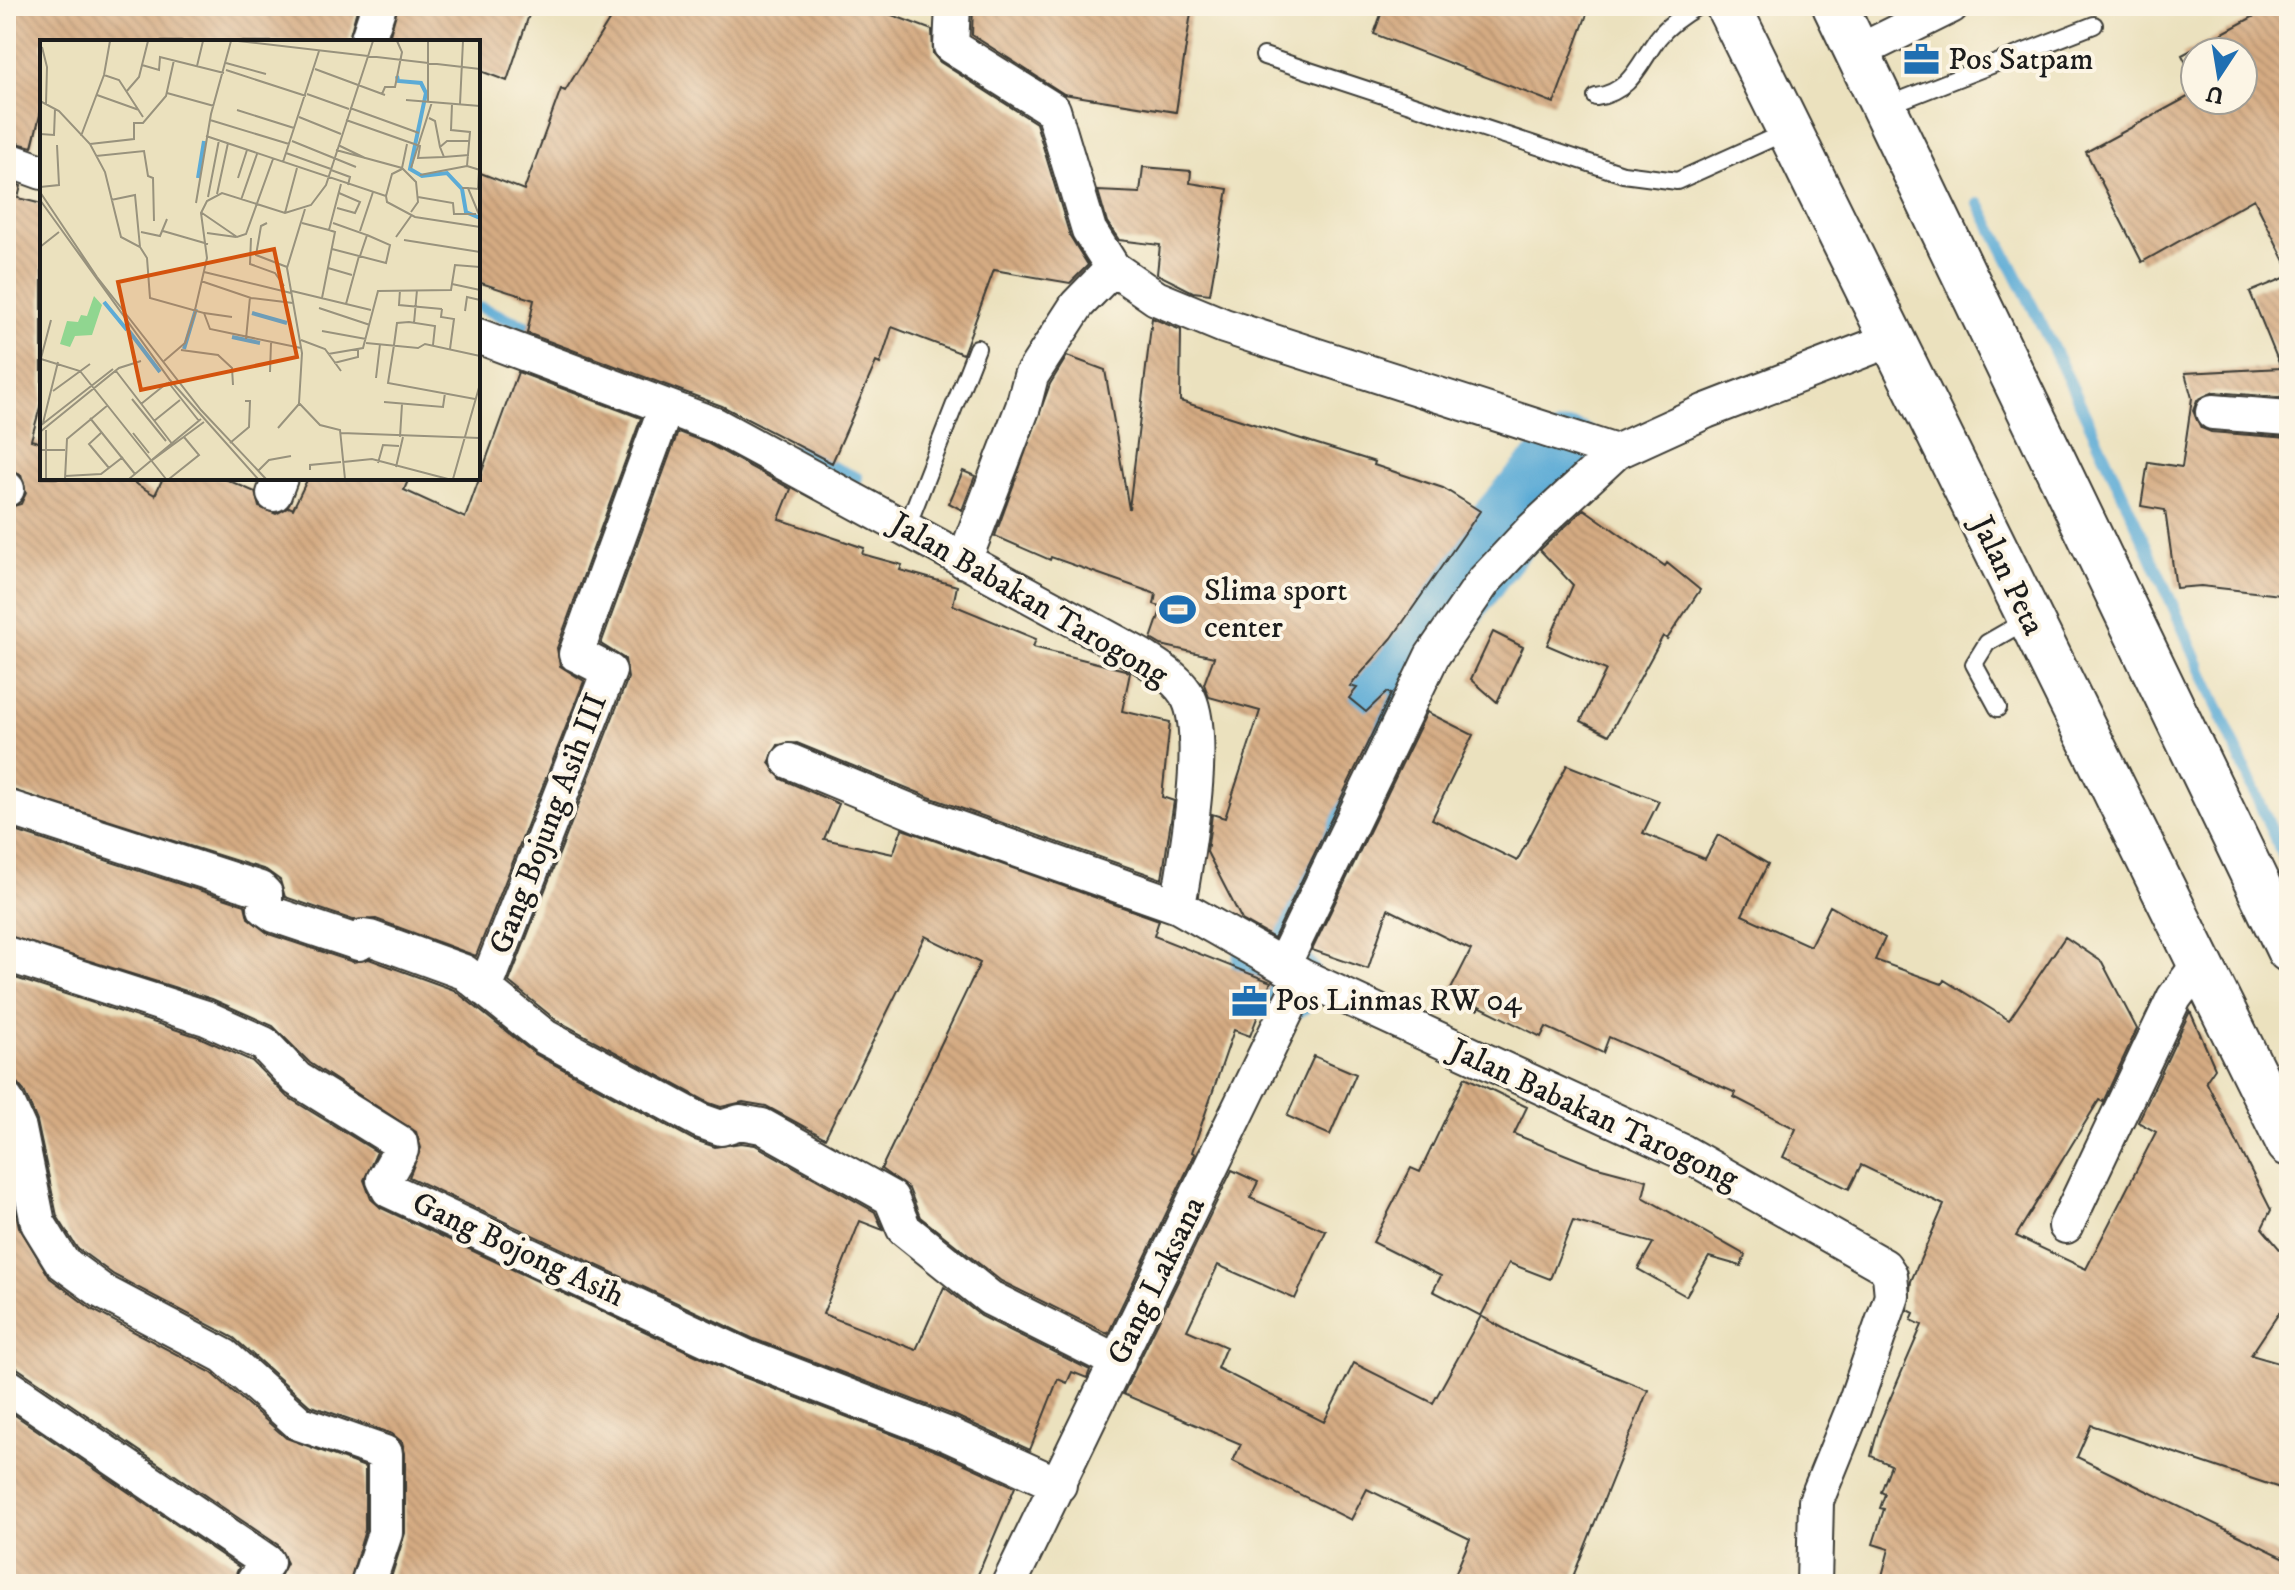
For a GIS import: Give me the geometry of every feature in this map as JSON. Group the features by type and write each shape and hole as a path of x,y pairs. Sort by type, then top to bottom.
{"main road":[{"name":"Jalan Peta","path":"1728,6 2289,1144"},
{"path":"1835,6 2272,888 2289,950"}],"street":[{"path":"368,40 379,6"},
{"path":"953,6 951,46 1053,110 1089,230 1113,268 1156,298 1224,326 1616,452"},
{"path":"1858,52 1890,19 1951,6"},
{"path":"6,159 40,171"},
{"path":"964,561 1023,407 1031,376 1077,305 1113,268"},
{"name":"Jalan Babakan Tarogong","path":"480,337 715,425 1139,655 1174,679 1188,698 1195,729 1189,839 1178,906 1278,963 1683,1152 1884,1266 1890,1275 1892,1296 1814,1510 1814,1584"},
{"name":"Gang Laksana","path":"1009,1584 1118,1362 1278,963 1432,656 1484,581 1532,530 1616,452 1706,411 1890,340"},
{"name":"Gang Bojung Asih III","path":"485,989 609,671 576,654 666,407"},
{"path":"2213,412 2289,418"},
{"path":"789,761 922,816 1178,906"},
{"path":"6,807 260,889 265,894 265,908 275,915 345,940 359,943 363,937 382,942 464,972 545,1037 701,1121 721,1128 740,1122 762,1126 891,1198 904,1229 990,1298 1118,1362"},
{"name":"Gang Bojong Asih","path":"6,954 206,1018 264,1044 297,1079 400,1143 401,1150 384,1180 389,1190 746,1357 949,1435 1059,1485"},
{"path":"2066,1226 2174,998 2199,964"},
{"path":"6,1100 19,1129 38,1223 62,1262 103,1292 224,1356 299,1423 385,1453 385,1533 368,1584"},
{"path":"6,1385 267,1562 252,1584"}],"lane":[{"path":"1596,97 1613,95 1628,82 1659,37 1698,6"},
{"path":"1884,106 2094,25"},
{"path":"1264,56 1623,174 1677,181 1788,131"},
{"path":"906,529 977,348"},
{"path":"1998,708 1976,673 1976,658 1987,643 2028,619"}],"building":[{"path":"6,6 358,6 349,40 40,40 40,115 32,147 6,140"},
{"path":"398,6 532,6 507,81 480,71 480,40 389,40"},
{"path":"618,6 868,6 932,30 933,54 940,62 1036,123 1070,236 1088,265 1070,283 994,270 963,354 892,327 880,364 876,362 832,463 722,406 527,333 534,300 480,283 480,173 524,190 561,89 565,91"},
{"path":"973,6 1192,6 1176,112 1064,94 972,35"},
{"path":"1384,6 1590,6 1554,103 1374,34"},
{"path":"2273,6 2289,6 2289,269 2254,199 2142,262 2086,152 2179,102 2179,116 2259,116 2259,36 2217,36"},
{"path":"1143,167 1191,171 1190,183 1228,189 1210,294 1193,292 1157,274 1160,245 1119,240 1107,222 1098,191 1140,193"},
{"path":"6,180 21,186 18,198 40,204 40,407 31,440 40,442 40,480 129,480 155,495 162,480 228,480 255,492 259,507 276,514 289,507 293,509 307,480 408,480 404,490 465,518 518,372 641,418 557,648 560,666 584,681 476,956 376,919 353,920 285,897 280,880 266,870 6,788 6,508 21,504 26,493 21,475 6,469"},
{"path":"2289,276 2289,398 2214,392 2197,400 2193,411 2201,428 2211,432 2289,438 2289,596 2201,586 2176,588 2165,510 2141,506 2148,462 2182,467 2192,398 2185,373 2281,368 2250,292"},
{"path":"1152,318 1181,330 1180,401 1375,462 1374,465 1443,488 1480,511 1392,638 1350,686 1357,688 1349,698 1366,712 1387,692 1391,694 1274,938 1242,920 1207,852 1212,814 1225,818 1260,711 1209,697 1204,684 1214,657 1161,645 1151,639 1162,607 1154,604 1156,594 1051,557 1050,560 995,536 1050,384 1067,356 1105,370 1129,509"},
{"path":"678,432 707,443 791,489 779,519 864,548 862,554 902,565 900,570 957,586 953,605 1036,639 1033,647 1125,670 1130,673 1122,711 1170,722 1162,797 1174,801 1162,879 929,797 797,743 778,745 769,763 781,779 839,804 824,839 893,854 902,829 1159,920 1154,936 1271,982 1250,1036 1234,1030 1192,1152 1195,1154 1108,1334 1001,1281 920,1217 909,1189 881,1169 980,963 925,936 825,1138 766,1106 743,1102 721,1107 709,1103 556,1020 509,982 628,678 625,659 601,644"},
{"path":"963,471 975,476 962,510 949,503"},
{"path":"1584,509 1665,566 1667,563 1700,590 1667,639 1663,636 1609,735 1581,721 1606,670 1547,645 1573,585 1540,550"},
{"path":"1493,632 1523,647 1497,702 1471,679"},
{"path":"1427,712 1473,735 1432,819 1517,861 1567,765 1659,801 1643,833 1705,859 1718,835 1768,864 1742,915 1810,946 1830,906 1885,938 1875,960 1942,984 1944,980 2009,1020 2065,937 2102,962 2137,1029 2103,1102 2099,1100 2016,1236 2086,1269 2156,1132 2138,1122 2190,1011 2215,1068 2206,1081 2271,1210 2262,1228 2289,1260 2289,1298 2251,1355 2289,1366 2289,1491 2091,1425 2077,1457 2289,1560 2289,1584 1880,1584 1889,1549 1873,1544 1884,1509 1880,1508 1885,1494 1881,1492 1891,1465 1871,1456 1880,1422 1922,1325 1911,1320 1914,1313 1908,1310 1911,1281 1944,1205 1861,1165 1849,1189 1783,1157 1796,1129 1734,1097 1736,1093 1609,1037 1603,1053 1546,1027 1541,1037 1479,1006 1478,1010 1448,995 1471,950 1388,909 1368,969 1312,950"},
{"path":"6,828 245,905 248,918 269,934 353,962 369,959 454,990 535,1054 692,1139 715,1147 741,1143 755,1145 875,1212 883,1230 860,1221 823,1314 916,1350 944,1287 981,1316 1090,1370 1087,1378 1072,1372 1067,1383 1058,1379 1030,1450 956,1416 754,1339 409,1177 421,1148 416,1132 310,1063 273,1026 212,999 6,935"},
{"path":"6,975 199,1037 252,1061 286,1096 377,1152 364,1180 371,1199 381,1208 738,1375 941,1453 1015,1487 974,1584 389,1584 405,1533 405,1453 402,1442 392,1434 309,1405 234,1338 114,1275 77,1248 57,1216 37,1121 24,1091 17,1083 6,1080"},
{"path":"1314,1056 1356,1074 1330,1135 1287,1116"},
{"path":"1465,1077 1527,1107 1514,1134 1594,1166 1647,1180 1643,1197 1745,1255 1741,1266 1709,1257 1686,1296 1638,1269 1653,1243 1573,1221 1550,1279 1509,1263 1481,1316 1433,1291 1441,1276 1373,1242 1411,1168 1420,1172"},
{"path":"6,1166 19,1227 50,1278 93,1310 212,1373 286,1438 365,1467 365,1530 349,1584 276,1584 287,1563 278,1545 17,1368 6,1365"},
{"path":"1232,1170 1258,1182 1250,1198 1326,1231 1295,1299 1218,1265 1187,1330 1226,1347 1217,1368 1324,1422 1354,1363 1433,1403 1481,1316 1525,1340 1648,1390 1570,1584 1451,1584 1470,1539 1367,1489 1351,1520 1233,1461 1241,1444 1123,1394"},
{"path":"6,1409 239,1567 232,1584 6,1584"}],"waterway":[{"path":"1979,204 2102,450 2289,870"},
{"path":"482,308 542,333"},
{"path":"621,368 684,397"},
{"path":"795,450 857,478"},
{"path":"1285,983 1270,963 1281,922 1313,844 1381,711 1407,665 1466,578 1498,536 1571,458"}],"place":[{"name":"Pos Satpam","path":"1922,60"},
{"name":"Slima sport center","path":"1178,609"},
{"name":"Pos Linmas RW 04","path":"1249,1001"}]}
